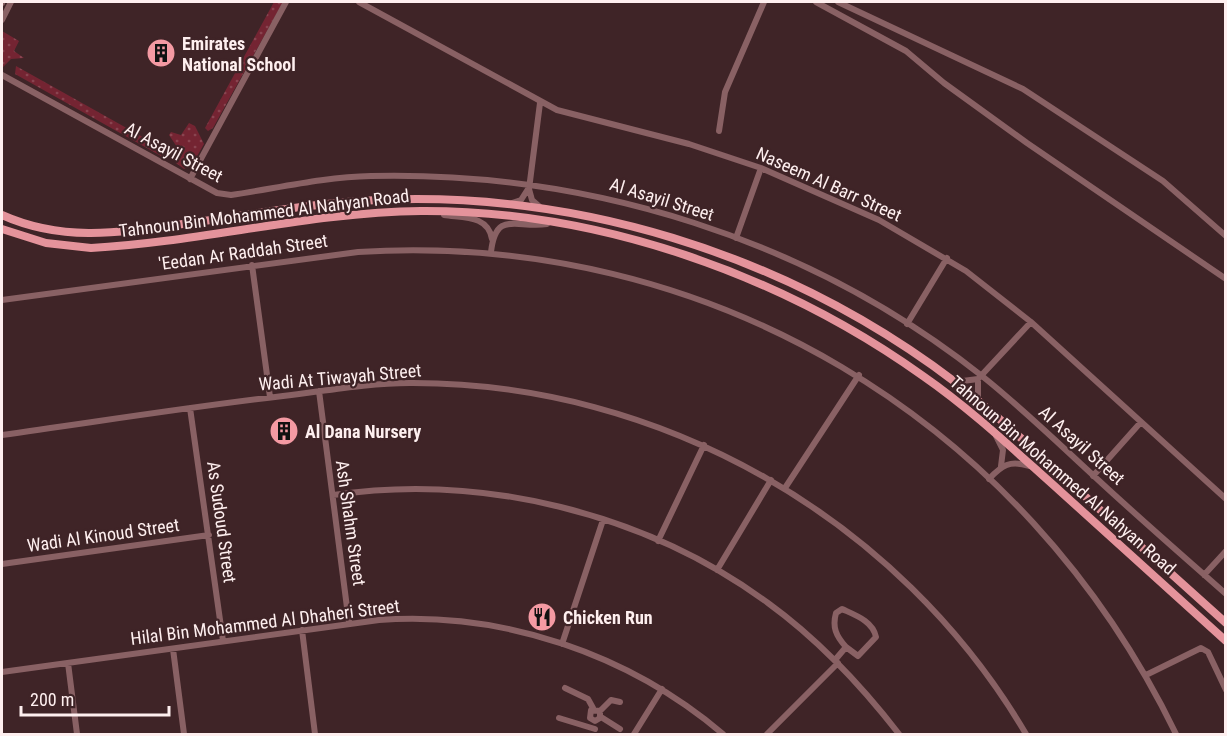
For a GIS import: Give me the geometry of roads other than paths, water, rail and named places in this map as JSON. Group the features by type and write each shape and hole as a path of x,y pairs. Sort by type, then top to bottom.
{"main road":[{"name":"Tahnoun Bin Mohammed Al Nahyan Road","path":"2,215 46,231 100,235 356,201 441,198 512,203 665,234 776,276 857,318 955,382 1226,623"},
{"name":"Tahnoun Bin Mohammed Al Nahyan Road","path":"2,229 46,243 91,248 364,214 423,211 551,223 627,238 690,256 772,289 853,329 892,354 993,431 1226,641"}],"street":[{"path":"2,20 11,2"},
{"path":"190,179 286,2"},
{"name":"Naseem Al Barr Street","path":"359,2 540,103 573,117 689,144 761,168 879,220 946,258 999,294 1226,499"},
{"path":"719,131 725,92 764,2"},
{"path":"816,2 906,51 1018,136 1226,279"},
{"path":"838,2 1032,94 1163,182 1226,236"},
{"name":"Al Asayil Street","path":"2,75 211,191 231,195 370,176 438,177 578,191 664,212 801,264 853,291 907,324 980,377 1226,594"},
{"path":"540,103 529,187 532,200 541,208"},
{"path":"736,238 761,168"},
{"path":"512,203 524,196 529,187"},
{"path":"423,211 482,221 490,229 491,252"},
{"path":"492,239 496,230 505,224 551,223"},
{"name":"'Eedan Ar Raddah Street","path":"2,300 252,265 381,250 491,252 598,269 696,297 772,329 859,375 935,431 989,479 1082,581 1146,675 1176,735"},
{"path":"907,324 946,258"},
{"path":"252,265 270,397"},
{"path":"978,401 976,390 980,377 1031,322"},
{"path":"786,488 859,375"},
{"path":"955,382 980,377"},
{"name":"Wadi At Tiwayah Street","path":"2,435 270,397 407,383 507,390 600,408 653,424 704,445 786,488 858,540 927,602 968,650 1026,735"},
{"name":"Ash Shahm Street","path":"319,391 350,623"},
{"name":"As Sudoud Street","path":"190,408 223,641"},
{"path":"1094,476 1141,422"},
{"path":"993,431 1003,450 1001,466"},
{"path":"658,541 704,445"},
{"path":"989,479 1001,466 1013,462 1033,467"},
{"path":"717,570 771,480"},
{"path":"333,495 400,489 469,492 540,503 603,520 658,541 717,570 768,603 837,661 900,735"},
{"path":"562,644 603,520"},
{"name":"Wadi Al Kinoud Street","path":"2,564 209,535"},
{"path":"1204,575 1226,551"},
{"path":"842,609 862,618 875,630 876,637 858,656 846,647 837,637 833,623 836,613 842,609"},
{"name":"Hilal Bin Mohammed Al Dhaheri Street","path":"2,672 350,623 425,619 504,628 595,656 662,689 723,735"},
{"path":"302,630 315,735"},
{"path":"767,735 837,661 846,647"},
{"path":"1146,675 1201,648 1208,652 1226,690"},
{"path":"173,649 184,735"},
{"path":"68,663 77,735"},
{"path":"565,688 588,699 598,714 620,729"},
{"path":"634,735 662,689"},
{"path":"559,718 593,732 598,714 613,699 620,702"}],"place":[{"name":"Emirates National School","path":"161,53"},
{"name":"Al Dana Nursery","path":"284,431"},
{"name":"Chicken Run","path":"542,617"}]}
